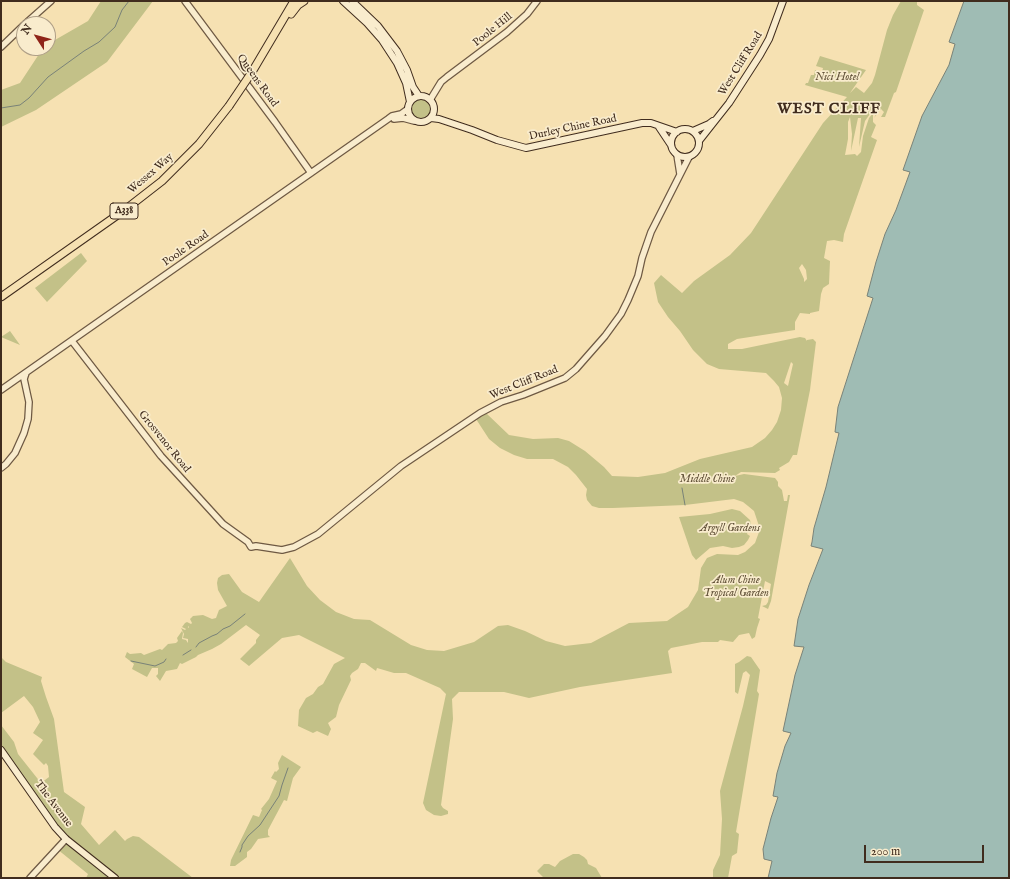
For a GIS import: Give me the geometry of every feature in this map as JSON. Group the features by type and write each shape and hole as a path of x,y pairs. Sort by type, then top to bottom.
{"highway":[{"name":"Wessex Way","path":"1,297 132,205 169,175 199,144 229,106 252,72 294,1"},
{"name":"Wessex Way","path":"278,29 292,11 304,1"}],"main road":[{"path":"342,1 367,23 382,40 397,63 406,83 409,116 414,121 423,122 431,118 434,113 434,108 430,100 425,96 413,98 409,105"},
{"path":"352,1 378,26 397,51 406,68 413,87 419,96"},
{"name":"West Cliff Road","path":"699,141 740,87 769,39 783,1"},
{"name":"West Cliff Road","path":"693,131 709,124 721,114"},
{"name":"Durley Chine Road","path":"431,118 439,119 498,140 526,148 642,123 651,123 677,132"},
{"path":"659,127 677,155 689,157 697,150 699,141 693,131 685,129 677,132 671,145"},
{"name":"The Avenue","path":"1,750 55,827 66,839 114,878"}],"street":[{"path":"33,16 51,1"},
{"name":"Queens Road","path":"185,1 311,173"},
{"name":"Poole Hill","path":"430,100 441,82 528,14 537,1"},
{"path":"1,47 16,32"},
{"name":"Poole Road","path":"1,390 383,124 392,116 404,112 409,105"},
{"name":"Poole Road","path":"383,124 397,118 408,118 414,121"},
{"path":"677,155 680,174"},
{"name":"West Cliff Road","path":"251,547 256,546 282,550 305,542 328,526 400,466 480,413 501,402 565,378 576,369 605,336 621,314 638,276 642,258 651,232 689,157"},
{"name":"Grosvenor Road","path":"72,340 169,466 220,522 248,542 251,547"},
{"path":"1,468 15,453 24,433 29,402 24,379 26,373"},
{"path":"12,382 21,383 27,388"},
{"path":"30,878 66,839"}],"green space":[{"path":"101,1 153,1 107,62 36,110 1,127 1,90 20,83 38,56 56,56 56,39 88,21"},
{"path":"901,1 917,1 917,5 924,10 896,92 894,93 885,117 881,117 884,112 881,109 874,118 880,107 878,106 872,111 865,121 859,147 861,118 858,118 851,151 852,134 850,117 848,122 848,139 845,155 855,154 857,156 861,152 863,136 869,118 873,113 873,122 876,125 871,137 877,140 844,234 843,242 834,240 827,241 824,258 830,261 829,284 823,288 819,311 810,314 800,313 795,322 795,330 737,339 728,344 728,349 742,349 800,337 805,338 807,341 813,339 816,342 810,390 797,455 793,455 789,462 779,468 780,470 775,473 741,472 735,476 744,474 775,478 778,482 778,486 782,490 784,501 787,501 788,495 790,495 771,601 768,609 762,606 766,605 768,602 771,584 765,581 758,618 760,619 755,637 752,639 749,633 739,635 733,642 720,640 718,642 702,642 671,648 668,651 672,673 580,687 529,698 504,692 459,692 452,699 453,719 441,805 448,811 448,814 441,816 434,815 426,810 423,803 446,694 440,688 406,673 394,673 377,668 376,671 365,663 361,663 358,669 350,676 351,680 339,705 336,717 328,723 331,729 328,736 317,731 313,733 298,726 299,710 306,698 313,694 318,687 323,684 334,664 345,658 299,635 282,638 249,666 240,659 256,643 256,640 260,635 246,625 221,644 182,664 180,663 177,669 166,671 160,681 156,676 158,674 158,668 152,668 147,677 132,669 134,664 125,657 127,652 130,654 141,653 144,655 160,649 162,650 168,644 176,643 178,641 177,638 182,631 182,639 186,640 188,643 188,639 183,638 184,634 181,628 186,629 182,627 187,622 192,623 190,619 193,616 203,615 212,619 216,618 219,610 227,606 218,590 218,578 222,575 229,574 242,592 259,602 290,558 307,586 320,600 336,612 354,619 370,620 411,645 427,650 444,651 474,642 498,626 508,625 546,641 565,646 591,643 629,623 667,621 688,607 698,590 701,568 707,558 717,554 738,555 745,552 755,543 759,532 759,526 754,511 743,502 734,499 685,505 613,508 599,508 592,506 587,500 587,489 568,467 553,459 527,459 514,455 500,448 489,439 476,419 486,413 509,435 533,439 558,438 569,441 585,451 612,476 638,477 665,473 700,459 752,447 765,438 777,422 781,410 782,398 779,387 766,373 719,369 707,364 693,350 658,302 654,283 661,275 682,293 694,281 730,255 751,233 823,123 847,97 805,85 808,83 811,75 814,75 815,70 822,72 823,68 816,66 820,56 866,70 850,93 856,87 864,93 872,83 887,30","holes":["802,264 806,270 807,279 804,282 799,268","791,362 793,364 788,386 784,383"]},
{"path":"417,99 425,99 431,105 431,113 425,119 417,119 411,113 411,105"},
{"path":"81,253 87,261 47,302 35,288"},
{"path":"10,331 20,345 1,337"},
{"name":"Argyll Gardens","path":"732,509 740,511 750,520 752,530 749,529 747,534 750,536 748,540 744,545 739,547 732,548 723,546 710,548 696,560 692,555 679,517 710,514"},
{"path":"747,656 751,657 760,670 757,691 759,694 736,832 739,834 737,853 732,856 728,878 713,878 713,870 720,855 722,819 720,791 750,675 746,671 743,673 738,694 735,692 735,664"},
{"path":"1,657 6,662 42,677 41,681 54,719 64,792 85,807 81,824 99,845 115,830 125,841 133,836 139,837 193,878 86,878 88,874 57,849 66,839 1,750 1,725 14,742 18,754 41,783 49,777 48,766 46,763 44,765 33,754 43,740 33,733 40,722 33,707 24,696 1,713"},
{"path":"282,755 301,767 293,778 287,801 284,800 268,830 268,835 270,837 258,839 247,852 247,857 235,866 230,866 231,860 253,815 259,817 262,810 261,809 269,799 277,781 271,778 275,771 276,772 279,769 278,763"},
{"path":"573,854 579,854 584,857 588,864 596,868 602,878 544,878 537,871 544,864 549,864 555,867 560,861"}],"water":[{"path":"964,1 1009,1 1009,878 768,878 772,861 764,859 763,849 778,797 773,796 777,773 785,746 791,733 783,731 795,675 804,647 794,646 798,619 823,549 811,546 814,528 839,433 835,432 838,407 873,298 867,296 876,262 885,234 896,210 910,172 903,170 922,116 949,65 955,44 949,42"}],"waterway":[{"path":"1,108 20,105 29,98 48,77 99,42 115,27 122,10 129,1"},
{"path":"682,488 685,505"},
{"path":"196,647 199,643 230,626 245,614"},
{"path":"183,655 191,650"},
{"path":"131,661 155,666 164,662 166,659"},
{"path":"240,852 242,845 248,836 260,825 279,796 288,768"}],"district":[{"name":"WEST CLIFF","path":"829,110"}],"park label":[{"name":"Nici Hotel","path":"837,78"},
{"name":"Middle Chine","path":"707,480"},
{"name":"Alum Chine Tropical Garden","path":"736,587"}]}
